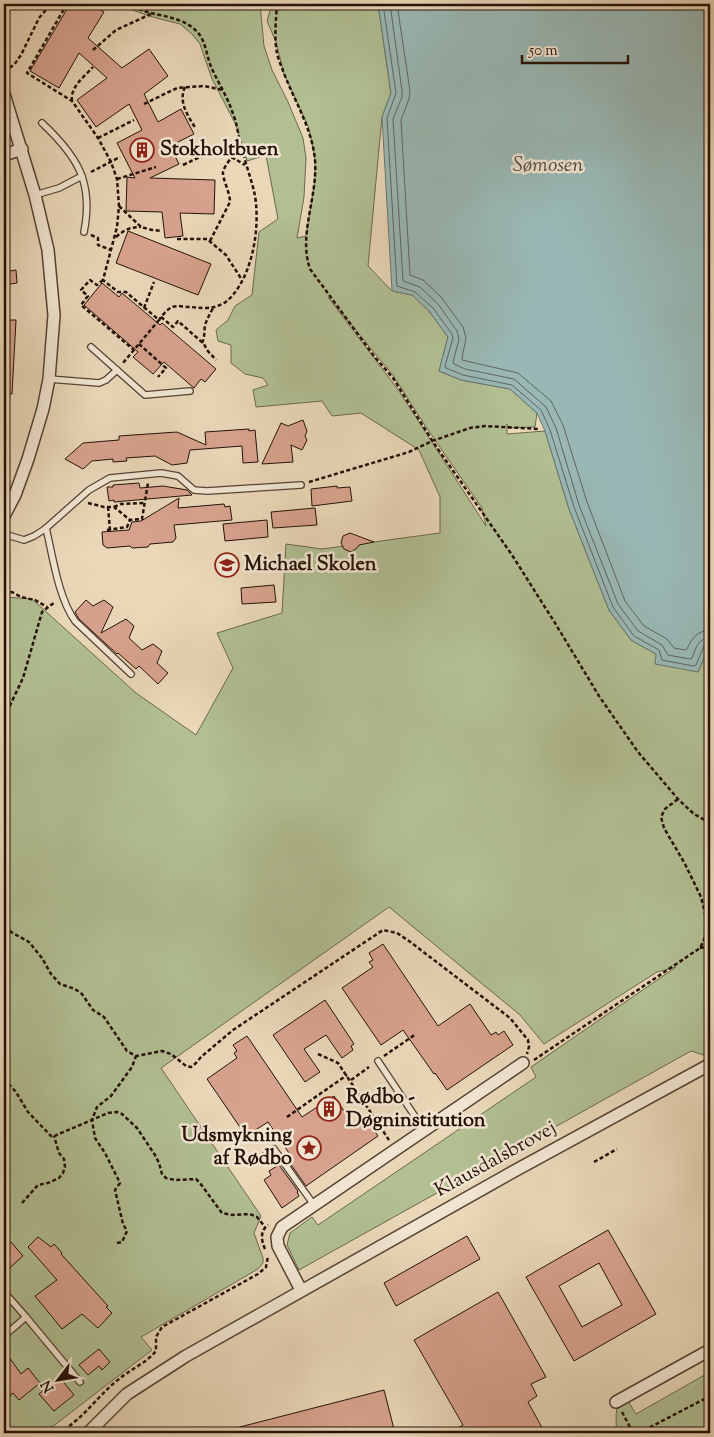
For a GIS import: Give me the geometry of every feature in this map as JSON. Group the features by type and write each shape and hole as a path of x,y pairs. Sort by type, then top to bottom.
{"street":[{"path":"4,94 35,195 48,250 54,315 49,379 43,409 15,495 4,516"},
{"path":"4,155 22,149"},
{"path":"301,1290 278,1246 277,1237 282,1227 523,1063"},
{"name":"Klausdalsbrovej","path":"88,1433 127,1394 186,1356 603,1122 706,1066 710,1068"},
{"path":"616,1402 710,1350"}],"lane":[{"path":"42,123 60,140 77,163 86,190 87,218 84,232"},
{"path":"35,195 59,188 82,176"},
{"path":"91,347 145,395 190,390"},
{"path":"49,379 99,383 106,380 117,370"},
{"path":"4,534 24,540 34,536 46,528 89,490 110,478 161,473 178,476 194,490 207,492 301,485"},
{"path":"46,528 63,597 69,613 131,674"},
{"path":"378,1061 424,1130"},
{"path":"262,1158 274,1149 314,1205"},
{"path":"4,1292 80,1382"},
{"path":"4,1336 26,1317"}],"path":[{"path":"4,71 14,65 21,56 39,18 51,4"},
{"path":"67,4 27,73 72,101 98,138 111,162 116,179 119,206 117,228 103,280 97,285 90,280 81,290 88,296 81,305 134,350"},
{"path":"117,370 167,310 180,306 213,308 225,304 232,297 242,280 253,250 256,225 254,192 234,115 211,68 199,34 176,18 152,14 127,4"},
{"path":"277,4 277,53 290,89 308,126 315,160 314,187 306,237 306,257 310,269 374,356 393,378 432,441 512,555 599,696 638,752 678,799 694,814 710,823"},
{"path":"93,50 109,34 152,14"},
{"path":"72,101 73,89 93,67"},
{"path":"144,104 177,88 204,86 223,90"},
{"path":"185,87 182,93 183,102 196,129"},
{"path":"98,138 134,120"},
{"path":"183,165 211,152 232,157 247,166"},
{"path":"82,176 120,157"},
{"path":"210,241 230,202 223,172 232,157"},
{"path":"116,179 156,167"},
{"path":"119,206 141,227"},
{"path":"114,238 130,227 162,231"},
{"path":"84,232 98,238 98,245 111,250"},
{"path":"176,239 207,239 226,255 242,280"},
{"path":"103,280 118,292 126,292 144,308 173,327 178,322 202,342 206,350 216,360"},
{"path":"144,308 154,282"},
{"path":"202,342 206,323 213,308"},
{"path":"139,344 166,368 158,377"},
{"path":"301,485 409,452 432,441 470,428 484,426 539,429"},
{"path":"114,507 130,520 142,519 150,474"},
{"path":"77,501 108,507 121,504 144,503"},
{"path":"108,507 108,530 127,527 130,520"},
{"path":"4,593 12,592 47,607"},
{"path":"4,718 23,678 42,612 63,597"},
{"path":"678,799 665,809 661,817 664,828 701,897 707,921 704,940 700,948"},
{"path":"4,919 10,932 29,942 60,984 75,989 82,994 92,1010 104,1017 127,1051 136,1056 162,1051 171,1054 186,1066 191,1067 233,1030 383,930 397,933 409,940 510,1018 528,1040 529,1048 523,1063 528,1064 700,948 710,946"},
{"path":"318,1054 338,1063 395,1149"},
{"path":"117,1243 122,1242 127,1232 123,1224 115,1190 120,1183 95,1138 92,1120 97,1107 111,1096 132,1067 136,1056"},
{"path":"287,1117 347,1075"},
{"path":"4,1079 13,1088 28,1112 42,1128 54,1136 59,1153 64,1159 65,1167 59,1178 38,1185 22,1203"},
{"path":"54,1136 108,1113 117,1112 122,1114 137,1128 155,1155 162,1174 166,1178 175,1180 196,1179 222,1213 232,1215 250,1214 265,1227"},
{"path":"594,1162 617,1149"},
{"path":"58,1433 70,1427 119,1378 151,1357 156,1351 156,1337 162,1327 258,1274 266,1267 268,1258 262,1242 262,1235 265,1227 273,1222"},
{"path":"616,1402 631,1429 643,1431 710,1396"}],"green space":[{"path":"120,4 260,4 264,46 272,70 303,138 306,158 304,197 297,238 306,236 315,180 315,160 308,126 284,74 276,42 267,21 272,4 378,4 391,93 382,117 368,266 392,291 412,295 429,311 448,337 439,371 461,380 510,389 537,413 535,427 508,428 507,424 507,434 545,431 569,509 609,610 631,640 656,654 698,672 710,644 710,1057 691,1051 299,1270 287,1245 290,1233 312,1217 318,1225 536,1077 531,1067 676,967 657,972 544,1044 520,1015 389,907 161,1068 261,1216 254,1233 263,1263 258,1269 141,1337 152,1350 56,1424 41,1433 4,1433 4,597 32,599 136,693 196,735 233,668 217,633 282,613 286,544 322,549 440,533 440,497 419,450 361,413 332,416 322,401 256,407 253,390 268,385 263,378 245,374 231,363 231,345 218,341 216,330 228,320 235,306 252,295 259,232 278,219 266,155 247,161 236,125 212,79 200,44 192,34 180,24 149,16","holes":["328,297 393,375 482,508 486,526 399,391"]},
{"path":"710,1372 710,1433 616,1433 617,1408 628,1401 636,1414"}],"water":[{"name":"Sømosen","path":"378,4 710,4 710,644 698,672 655,664 656,654 631,640 609,610 569,509 545,431 537,413 510,389 461,380 439,371 448,337 429,311 412,295 392,291 382,117 391,93"}],"building":[{"name":"Stokholtbuen","path":"70,4 90,4 104,12 88,38 122,68 149,49 168,76 144,94 158,122 181,109 194,134 170,146 179,164 150,178 215,180 214,214 180,213 183,236 165,238 162,212 126,211 127,177 135,178 117,143 142,130 129,104 96,127 77,100 107,78 79,53 59,88 30,71"},
{"path":"128,231 211,264 198,295 116,263"},
{"path":"16,270 17,283 4,285 4,272"},
{"path":"102,283 119,297 122,293 160,325 162,323 216,369 205,382 201,379 194,388 164,362 153,374 133,357 138,352 84,305"},
{"path":"4,320 16,320 12,394 4,393"},
{"path":"303,420 307,431 305,436 307,440 302,450 291,445 293,462 262,464 281,423 288,426"},
{"path":"249,429 249,431 255,430 258,462 243,463 242,446 190,450 187,463 172,465 155,456 126,458 127,461 113,462 113,459 92,461 83,469 65,459 83,443 119,440 119,436 177,432 206,445 205,432"},
{"path":"139,483 140,488 163,486 187,490 192,495 109,501 107,487"},
{"path":"337,486 337,488 350,487 352,501 312,506 311,489"},
{"path":"179,498 178,508 224,504 225,507 230,506 232,520 174,525 176,538 173,542 150,544 148,547 107,548 103,545 102,532 129,530 132,522 141,521"},
{"path":"315,508 317,525 273,528 271,512"},
{"path":"267,520 268,537 225,541 223,524"},
{"path":"350,533 374,542 359,545 351,552 344,549 341,543 343,536"},
{"path":"274,585 276,602 242,604 241,588"},
{"path":"86,600 93,606 104,600 113,607 101,633 126,619 134,626 129,638 142,650 153,644 162,651 157,663 168,673 158,684 139,666 136,669 117,654 79,619 75,612"},
{"path":"383,944 438,1026 470,1004 491,1035 496,1032 498,1035 504,1031 513,1045 447,1090 403,1030 381,1045 342,988 373,967 369,962 373,960 369,953"},
{"path":"325,1000 354,1044 351,1046 353,1050 342,1058 326,1035 304,1049 320,1072 305,1082 273,1035"},
{"name":"Rødbo - Døgninstitution","path":"247,1036 302,1117 334,1096 355,1127 360,1123 363,1126 368,1122 378,1136 306,1186 287,1159 291,1156 268,1122 246,1136 207,1079 237,1058 234,1053 237,1051 233,1045"},
{"path":"279,1165 298,1191 299,1196 282,1208 264,1180 271,1175 269,1171"},
{"path":"608,1230 656,1314 574,1361 526,1277","holes":["599,1263 622,1305 582,1327 559,1286"]},
{"path":"467,1236 480,1259 396,1306 384,1283"},
{"path":"38,1237 51,1247 54,1244 108,1306 106,1307 112,1313 98,1328 82,1314 62,1329 35,1296 57,1280 28,1247"},
{"path":"11,1242 23,1256 4,1273 4,1248"},
{"path":"498,1292 546,1377 531,1384 537,1396 528,1402 545,1433 449,1433 463,1425 414,1340"},
{"path":"99,1349 110,1362 102,1370 99,1366 88,1375 79,1365"},
{"path":"4,1350 21,1374 28,1368 40,1383 19,1400 13,1393 4,1401"},
{"path":"61,1379 74,1395 54,1411 39,1394 56,1380 57,1382"},
{"path":"384,1390 395,1433 347,1433 346,1427 320,1433 233,1433 232,1429"}],"place":[{"name":"Stokholtbuen","path":"142,150"},
{"name":"Michael Skolen","path":"227,565"},
{"name":"Rødbo - Døgninstitution","path":"329,1109"},
{"name":"Udsmykning af Rødbo","path":"309,1148"}]}
